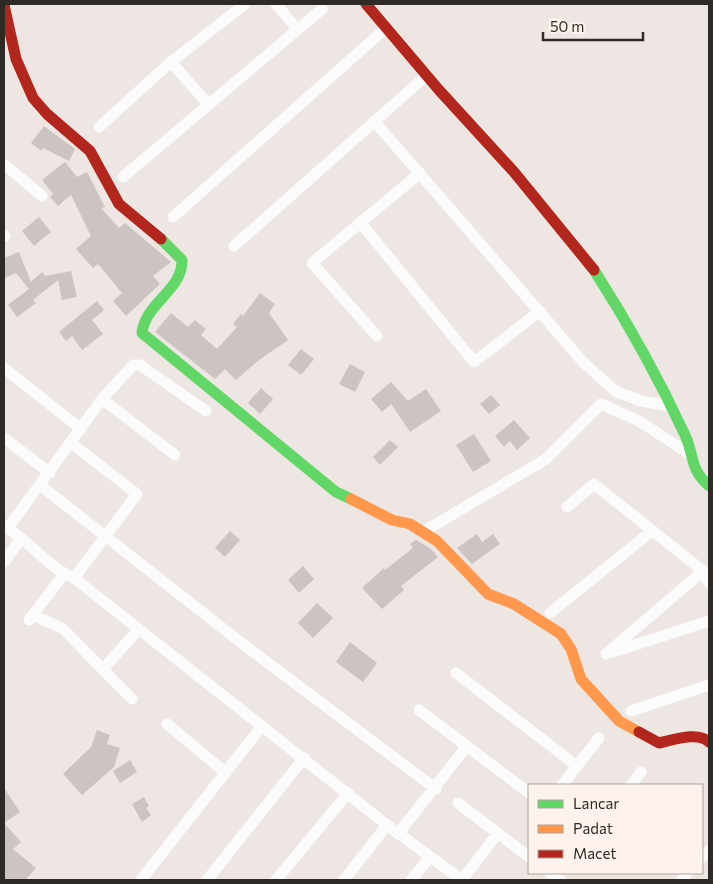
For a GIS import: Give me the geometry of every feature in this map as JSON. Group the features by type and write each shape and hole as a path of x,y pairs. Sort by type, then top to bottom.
{"street":[{"path":"99,127 171,62 245,4"},
{"path":"276,4 297,29"},
{"path":"366,4 514,172 586,258 620,310 686,437 697,475 709,486"},
{"path":"4,5 24,81 31,95 42,108 75,135 90,152 114,196 125,210 182,260 182,272 143,321 141,327 146,338 205,383 252,425 336,492 392,520 410,524 423,532 437,541 479,587 488,594 514,604 561,634 571,649 581,679 619,721 659,743 688,738 706,739 709,742"},
{"path":"122,178 322,9"},
{"path":"173,218 386,28"},
{"path":"171,62 208,104"},
{"path":"234,246 427,75"},
{"path":"374,121 583,362 615,391 641,401 670,406"},
{"path":"4,167 5,165 42,196"},
{"path":"376,336 312,263 420,173"},
{"path":"360,222 474,362 540,311"},
{"path":"206,411 136,364 129,367 102,399 50,473 6,527 304,758 386,825 462,880 498,833"},
{"path":"4,368 81,429"},
{"path":"102,399 175,455"},
{"path":"423,532 546,459 601,404 639,421 691,455"},
{"path":"4,438 50,473"},
{"path":"72,443 137,494 108,536 30,618 62,628 132,699"},
{"path":"567,507 594,484 703,571 709,583"},
{"path":"40,485 108,536 240,641 436,789"},
{"path":"550,612 652,530"},
{"path":"4,562 21,538"},
{"path":"703,571 606,654 709,621"},
{"path":"103,669 139,629"},
{"path":"456,673 577,766"},
{"path":"631,711 709,685"},
{"path":"419,710 528,792"},
{"path":"167,724 226,772"},
{"path":"141,880 262,726"},
{"path":"563,784 599,738"},
{"path":"398,834 436,789 467,746"},
{"path":"207,880 304,758"},
{"path":"632,784 641,772"},
{"path":"276,880 348,794"},
{"path":"458,803 528,856"},
{"path":"344,880 386,825"},
{"path":"411,880 430,857"}],"building":[{"path":"44,126 75,149 69,161 43,148 41,151 31,143"},
{"path":"65,162 77,177 87,172 105,207 101,208 119,228 125,223 171,262 153,276 160,284 126,316 113,301 122,293 98,264 93,268 76,249 91,236 71,195 58,206 50,197 53,194 42,180"},
{"path":"39,217 51,232 34,246 22,231"},
{"path":"19,252 31,282 42,272 45,276 71,271 77,297 62,300 58,280 33,300 36,303 17,317 8,305 29,289 16,273 4,278 4,258"},
{"path":"260,293 275,304 269,313 288,340 259,360 236,380 225,369 215,379 155,332 171,313 188,327 195,320 206,329 201,335 217,349 237,327 233,324 241,314 243,316"},
{"path":"97,301 104,310 92,320 103,334 82,350 72,336 66,341 59,332"},
{"path":"301,349 314,359 301,375 288,365"},
{"path":"350,364 365,372 355,392 339,384"},
{"path":"391,382 408,401 426,389 441,411 410,432 391,404 382,412 371,399"},
{"path":"261,388 273,399 260,414 248,403"},
{"path":"491,395 500,405 489,414 480,404"},
{"path":"514,420 530,438 517,450 510,441 504,447 495,436"},
{"path":"474,434 491,461 473,472 456,445"},
{"path":"390,440 398,447 380,465 373,457"},
{"path":"230,531 240,540 225,557 215,548"},
{"path":"477,534 482,542 493,534 500,544 472,564 457,548"},
{"path":"416,540 431,549 438,557 401,586 404,590 382,609 362,588 384,568 385,570 413,548 410,544"},
{"path":"303,566 314,579 299,593 288,580"},
{"path":"317,603 333,618 313,638 298,623"},
{"path":"350,642 377,663 363,682 336,662"},
{"path":"97,730 110,735 107,744 120,748 114,767 82,795 63,774 91,747"},
{"path":"130,760 137,772 120,783 113,771"},
{"path":"4,788 20,812 4,823"},
{"path":"144,797 149,806 146,808 151,815 142,822 132,804"},
{"path":"4,823 21,842 13,849 36,868 25,880 4,880"}],"traffic: fast":[{"path":"161,239 182,260 181,271 177,280 150,313 142,333 336,492 351,499"},
{"path":"594,270 654,372 685,435 695,468 709,486"}],"traffic: slow":[{"path":"351,499 392,520 410,524 437,541 488,594 514,604 561,634 571,649 581,679 619,721 639,732"}],"traffic: jam":[{"path":"366,4 439,90 514,172 594,270"},
{"path":"4,5 16,59 33,98 47,114 90,151 119,204 161,239"},
{"path":"639,732 659,743 678,738 692,737 699,737 709,742"}]}
